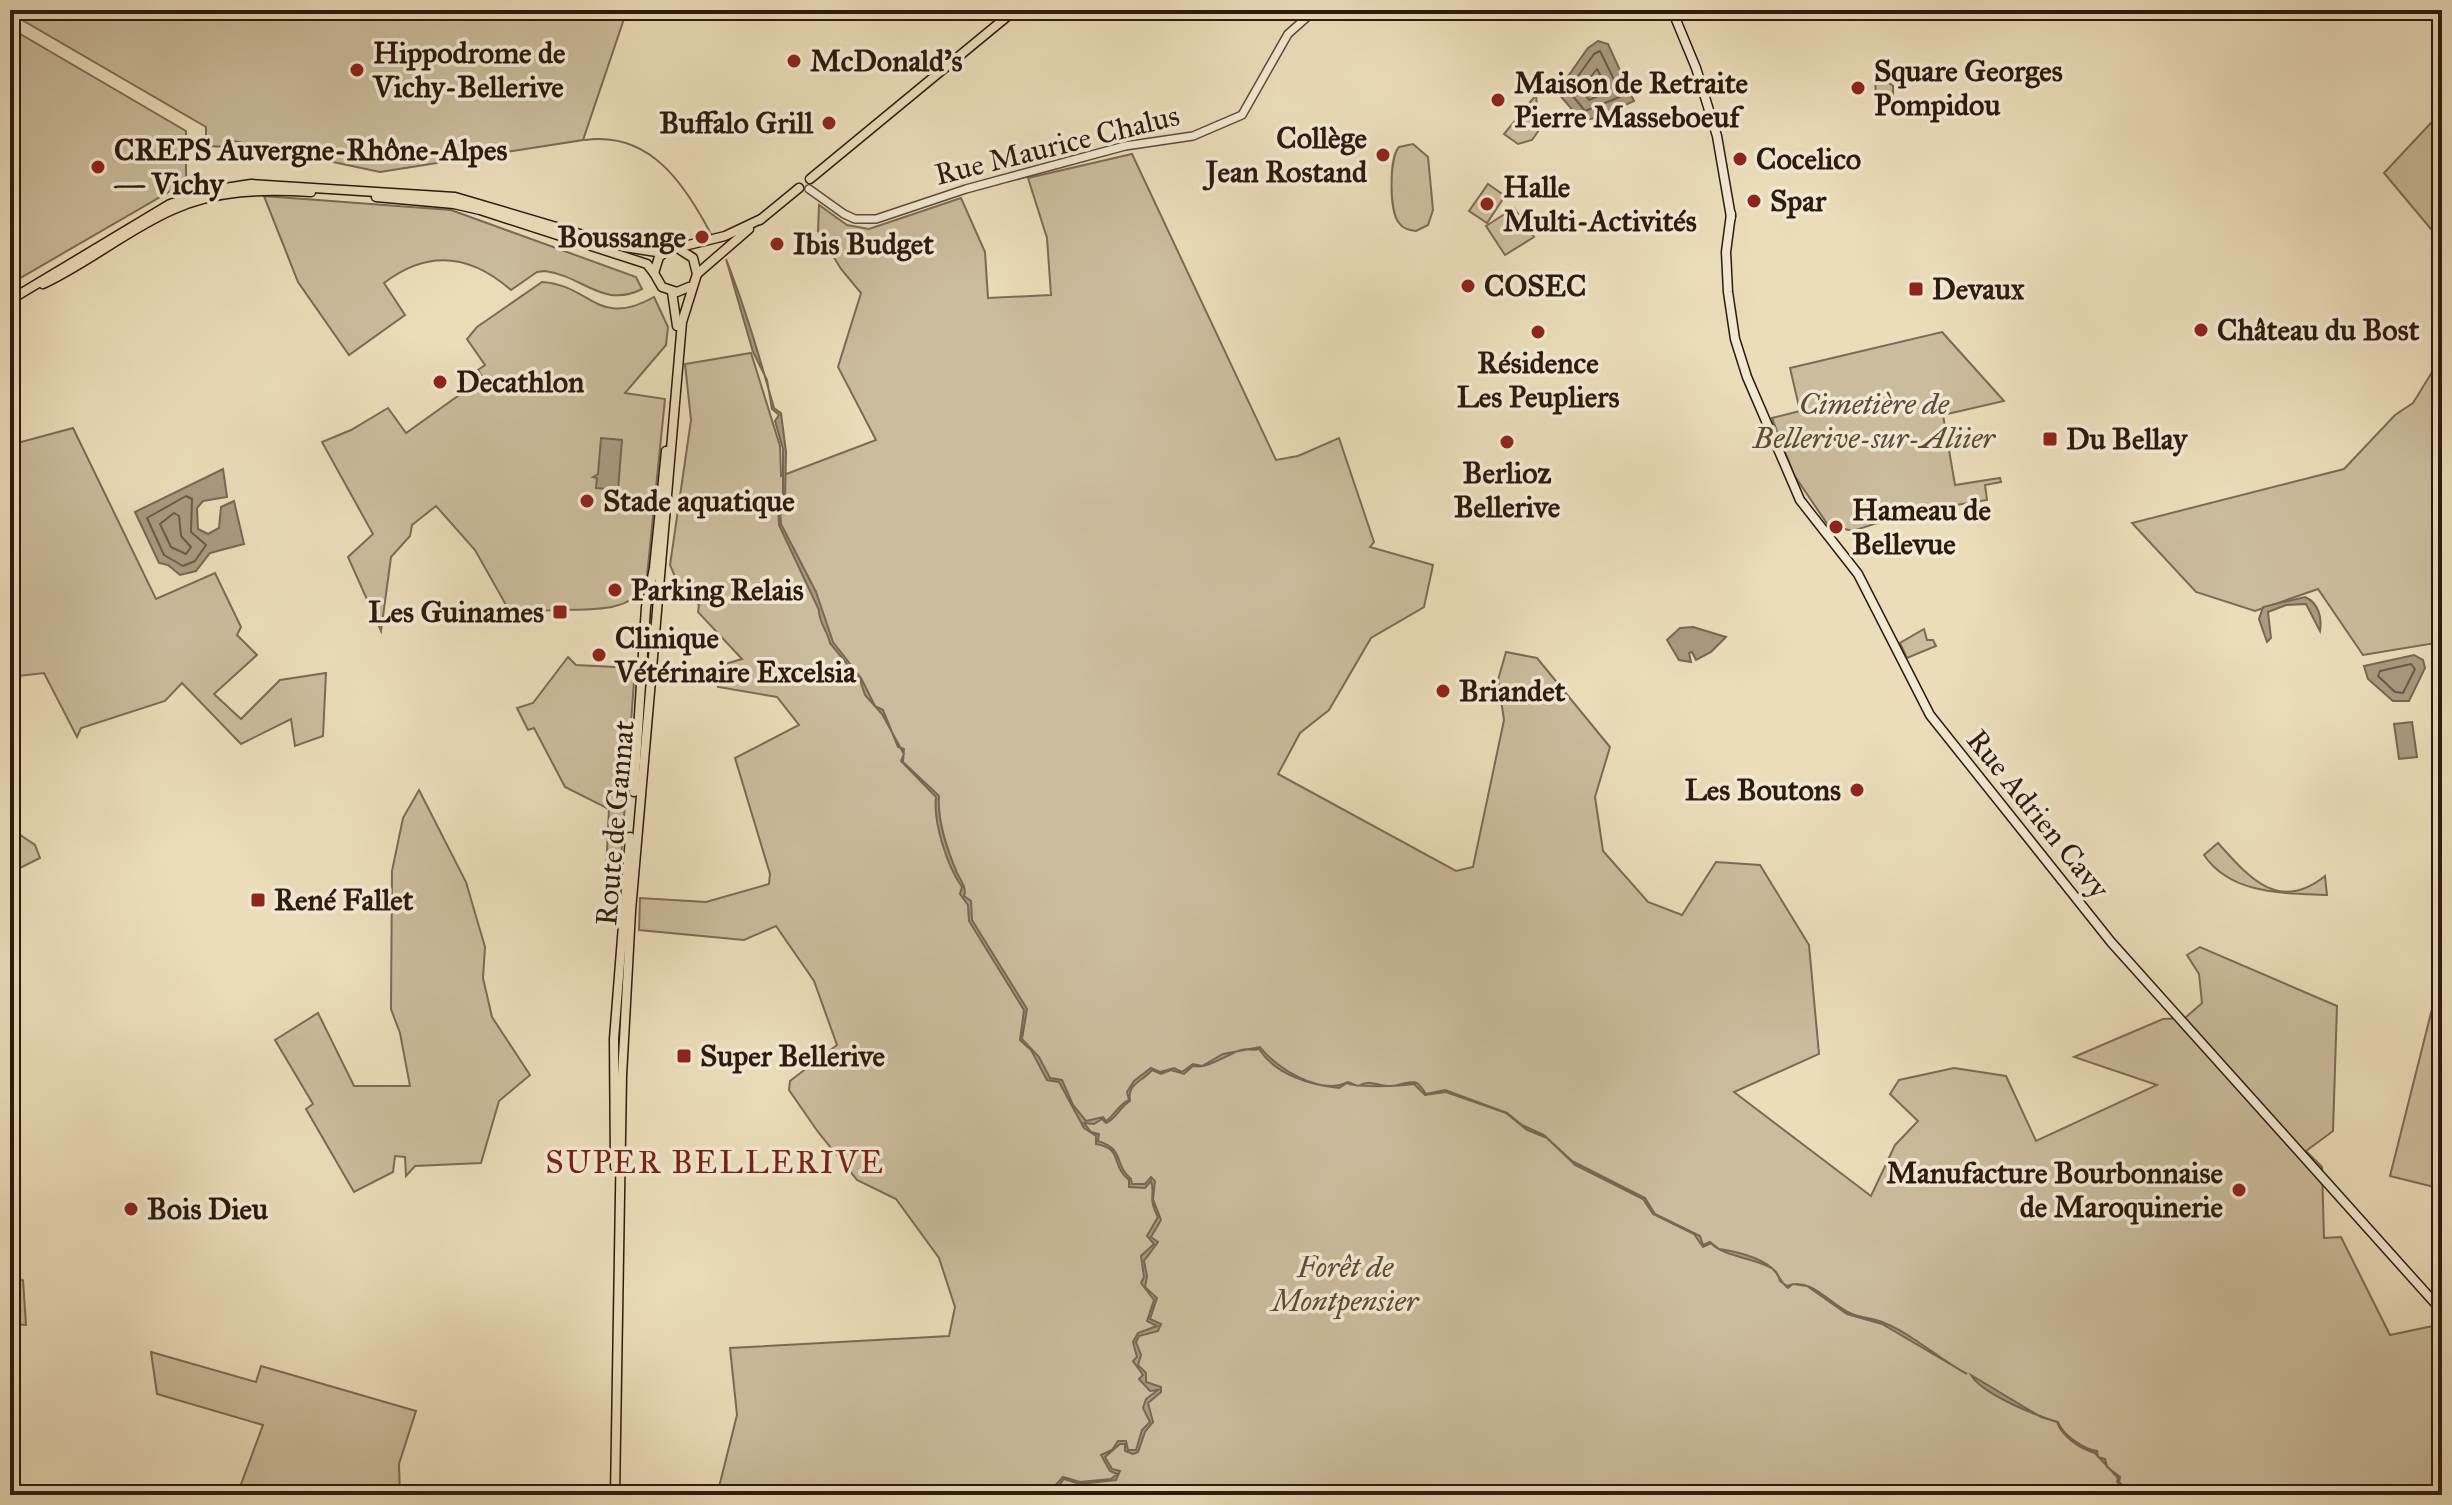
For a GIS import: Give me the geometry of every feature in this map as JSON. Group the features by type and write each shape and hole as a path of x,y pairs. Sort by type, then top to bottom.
{"main road":[{"path":"761,219 738,231 663,253 624,247 455,197 251,184 212,190 170,204 10,300 60,276 172,210 225,194 261,190 454,204 647,264 662,287 672,292 683,291 692,285 697,274 761,219 1015,10"},
{"name":"Rue Adrien Cavy","path":"1670,10 1687,43 1717,136 1733,241 1728,269 1730,316 1742,366 1800,500 1858,574 1930,715 2111,942 2442,1311"},
{"path":"679,249 693,258 697,274"},
{"path":"654,273 663,253"},
{"name":"Route de Gannat","path":"615,1495 622,1076 636,829 682,322 692,285"},
{"name":"Route de Gannat","path":"617,1272 614,1039 644,673 644,630 654,568 676,348 677,307 672,292"}],"street":[{"name":"Rue Maurice Chalus","path":"806,185 855,219 876,219 966,189 1125,146 1179,139 1242,115 1288,34 1315,10"}],"green space":[{"name":"Hippodrome de Vichy-Bellerive","path":"10,10 627,10 583,140 380,172 229,140 228,147 206,146 206,127 10,13"},
{"name":"CREPS Auvergne-Rhône-Alpes — Vichy","path":"10,28 186,131 186,182 10,284"},
{"path":"1875,79 1884,79 1893,86 1893,96 1876,96"},
{"path":"1536,95 1539,130 1532,140 1518,144 1504,134"},
{"path":"2442,111 2442,254 2436,235 2384,173"},
{"path":"1413,144 1428,157 1433,210 1428,225 1416,231 1399,223 1393,208 1392,185 1393,162 1399,147"},
{"name":"Forêt de Montpensier","path":"1132,154 1276,460 1298,456 1339,438 1374,542 1370,547 1433,565 1424,607 1371,638 1329,710 1300,733 1278,774 1456,871 1473,867 1504,720 1498,680 1506,652 1537,658 1610,747 1595,797 1603,851 1648,902 1682,915 1716,862 1760,865 1809,945 1819,1054 1734,1092 1871,1196 1895,1145 1918,1121 1890,1094 1899,1080 1954,1068 2006,1076 2036,1141 2157,1085 2074,1057 2163,1019 2185,1018 2202,1003 2199,974 2187,955 2200,947 2337,1006 2333,1131 2306,1151 2322,1167 2324,1238 2341,1237 2390,1335 2442,1324 2442,1438 2432,1447 2442,1458 2442,1495 717,1495 737,1415 730,1348 949,1336 955,1307 939,1258 896,1199 857,1180 789,1090 790,1081 837,1045 814,981 776,926 744,940 639,930 640,898 706,902 769,884 770,874 735,758 799,725 777,697 718,687 715,667 742,659 698,612 699,605 676,579 670,565 691,420 685,364 751,353 780,446 781,476 876,440 838,367 861,293 841,269 818,231 819,205 847,225 869,229 961,198 985,252 988,298 1051,295 1047,238 1028,178"},
{"name":"Halle Multi-Activités","path":"1488,184 1505,196 1487,223 1469,211"},
{"path":"264,196 451,210 636,277 642,289 628,294 604,293 545,271 537,272 511,290 496,278 464,263 433,261 400,272 384,283 405,315 349,355 298,282"},
{"path":"1514,208 1534,237 1505,255 1486,226"},
{"path":"542,282 559,285 595,303 619,309 654,297 668,327 666,345 625,393 665,399 646,586 634,598 619,605 529,613 514,619 475,550 436,506 412,525 410,536 391,557 381,631 348,557 373,534 322,442 351,430 388,408 406,433 483,378 478,370 485,365 467,339 477,327"},
{"name":"Cimetière de Bellerive-sur-Aliier","path":"1942,332 2004,401 1943,415 1955,485 2000,478 2001,482 1985,485 1987,500 1907,513 1853,531 1828,525 1794,475 1772,418 1800,411 1790,368"},
{"path":"2442,356 2442,642 2363,655 2318,589 2255,611 2196,592 2132,523 2344,469 2395,415 2413,403"},
{"path":"73,428 156,599 215,573 241,627 237,635 257,655 214,694 241,719 280,680 326,673 323,736 295,746 291,719 241,744 182,683 165,701 81,728 77,737 44,673 10,677 10,445"},
{"path":"1924,629 1927,640 1933,640 1936,646 1907,658 1900,643"},
{"path":"568,657 576,665 635,668 620,872 606,871 609,809 565,787 534,728 528,730 517,708 533,703"},
{"path":"419,790 466,882 485,947 483,978 492,1017 530,1075 499,1101 481,1163 415,1166 406,1176 405,1157 395,1156 393,1172 354,1192 306,1109 313,1104 275,1040 318,1013 354,1086 410,1086 400,1033 391,1009 392,871 403,818"},
{"path":"10,828 35,845 40,858 10,873"},
{"path":"2218,843 2265,886 2293,892 2325,876 2327,895 2276,892 2243,885 2215,868 2204,855"},
{"path":"2432,1009 2442,1015 2442,1189 2390,1176"},
{"path":"10,1278 23,1280 26,1325 10,1324"},
{"path":"151,1352 256,1382 261,1366 416,1411 399,1464 400,1495 240,1495 240,1487 263,1425 157,1394"}],"water":[{"path":"1598,41 1608,44 1634,101 1597,118 1581,120 1557,92 1588,48"},
{"path":"726,259 746,314 764,375 753,352"},
{"path":"769,389 774,408 781,413 786,452 785,502 780,508 781,524 816,592 833,642 861,678 875,706 883,710 892,732 882,714 865,695 860,680 830,643 819,610 779,525 778,508 783,501 783,449 775,421 779,415 772,409"},
{"path":"601,438 622,440 618,490 596,488 597,478 593,477 598,474"},
{"path":"223,469 227,497 203,501 197,508 198,529 208,534 219,528 221,507 234,501 244,544 210,553 196,571 180,575 168,565 159,563 135,512"},
{"path":"2305,597 2314,603 2318,611 2320,631 2306,604 2286,605 2268,612 2271,638 2267,642 2259,619 2263,607"},
{"path":"1693,627 1726,637 1711,652 1696,660 1692,652 1689,653 1691,662 1679,660 1667,640 1680,628"},
{"path":"2414,655 2423,660 2425,668 2409,701 2393,701 2368,679 2364,666"},
{"path":"2412,722 2417,757 2399,759 2394,724"},
{"path":"904,755 903,762 939,796 944,835 964,887 964,896 971,901 972,920 1027,1009 1022,1039 1039,1057 1050,1078 1062,1080 1073,1105 1086,1121 1103,1117 1106,1121 1109,1119 1129,1100 1127,1092 1134,1081 1151,1068 1160,1072 1174,1068 1182,1072 1193,1064 1202,1066 1193,1066 1184,1074 1171,1070 1161,1074 1152,1070 1133,1086 1130,1101 1109,1121 1106,1123 1102,1119 1094,1124 1084,1123 1091,1132 1099,1134 1098,1141 1116,1153 1132,1184 1145,1184 1151,1177 1155,1181 1153,1199 1161,1220 1151,1237 1158,1242 1144,1261 1147,1276 1145,1287 1157,1298 1150,1319 1161,1324 1158,1331 1139,1336 1136,1342 1141,1355 1138,1365 1146,1373 1146,1382 1161,1387 1161,1392 1148,1403 1153,1422 1145,1432 1138,1452 1125,1451 1125,1444 1120,1444 1105,1457 1112,1469 1120,1471 1116,1480 1080,1484 1064,1479 1053,1493 1036,1495 1050,1491 1063,1477 1080,1482 1111,1479 1117,1474 1110,1471 1101,1455 1112,1450 1118,1441 1126,1441 1128,1450 1136,1450 1142,1430 1150,1422 1143,1408 1146,1399 1158,1390 1150,1391 1139,1379 1143,1375 1133,1361 1137,1357 1133,1342 1138,1333 1157,1326 1147,1321 1154,1300 1141,1283 1144,1277 1141,1256 1154,1244 1147,1236 1158,1217 1152,1200 1151,1181 1145,1188 1129,1187 1129,1180 1120,1169 1114,1154 1105,1146 1096,1144 1096,1136 1084,1128 1059,1082 1047,1080 1031,1050 1020,1040 1024,1010 969,921 968,905 960,894 962,887 942,844 936,797 901,761"},
{"path":"1260,1047 1277,1064 1313,1083 1284,1072 1259,1049 1248,1049"},
{"path":"1238,1051 1211,1064 1202,1066 1223,1054"},
{"path":"1348,1082 1356,1085 1347,1083 1339,1088 1327,1086"},
{"path":"1414,1082 1426,1094 1445,1090 1507,1113 1522,1125 1544,1135 1572,1161 1645,1198 1655,1214 1700,1236 1703,1245 1710,1242 1719,1249 1755,1258 1772,1268 1724,1252 1717,1248 1711,1243 1703,1247 1694,1234 1653,1214 1643,1199 1575,1165 1547,1138 1527,1130 1506,1113 1446,1092 1425,1095 1414,1084 1394,1086"},
{"path":"1371,1083 1386,1086 1368,1086 1359,1086"},
{"path":"1807,1286 1852,1314 1893,1327 1954,1366 1882,1324 1847,1314"},
{"path":"1971,1375 2038,1415 1997,1396"},
{"path":"2051,1420 2058,1422 2074,1441 2097,1451 2098,1456 2073,1442 2063,1433 2057,1422"}],"waterway":[{"path":"585,140 608,139 628,144 663,165 690,198 712,236"}],"place":[{"name":"McDonald's","path":"794,61"},
{"name":"Hippodrome de Vichy-Bellerive","path":"357,70"},
{"name":"Square Georges Pompidou","path":"1858,88"},
{"name":"Maison de Retraite Pierre Masseboeuf","path":"1498,100"},
{"name":"Buffalo Grill","path":"829,123"},
{"name":"Collège Jean Rostand","path":"1383,155"},
{"name":"Cocelico","path":"1740,159"},
{"name":"CREPS Auvergne-Rhône-Alpes — Vichy","path":"98,167"},
{"name":"Spar","path":"1754,201"},
{"name":"Halle Multi-Activités","path":"1487,204"},
{"name":"Boussange","path":"702,237"},
{"name":"Ibis Budget","path":"777,244"},
{"name":"COSEC","path":"1468,286"},
{"name":"Devaux","path":"1916,289"},
{"name":"Château du Bost","path":"2201,330"},
{"name":"Résidence Les Peupliers","path":"1538,332"},
{"name":"Decathlon","path":"440,382"},
{"name":"Du Bellay","path":"2050,439"},
{"name":"Berlioz Bellerive","path":"1507,442"},
{"name":"Stade aquatique","path":"587,501"},
{"name":"Hameau de Bellevue","path":"1836,527"},
{"name":"Parking Relais","path":"615,590"},
{"name":"Les Guinames","path":"560,612"},
{"name":"Clinique Vétérinaire Excelsia","path":"599,655"},
{"name":"Briandet","path":"1443,691"},
{"name":"Les Boutons","path":"1857,790"},
{"name":"René Fallet","path":"258,900"},
{"name":"Super Bellerive","path":"684,1056"},
{"name":"Manufacture Bourbonnaise de Maroquinerie","path":"2239,1190"},
{"name":"Bois Dieu","path":"131,1209"}],"district":[{"name":"SUPER BELLERIVE","path":"715,1162"}]}
